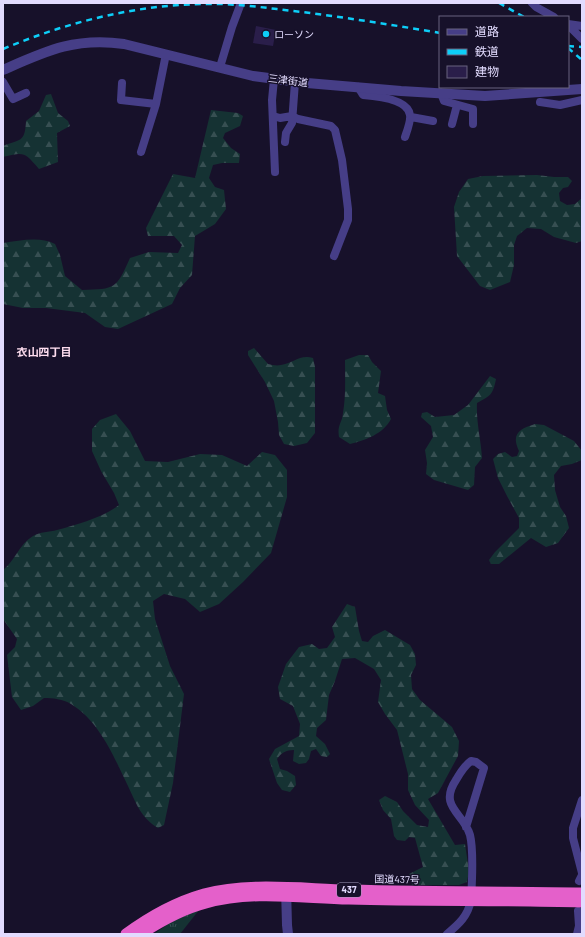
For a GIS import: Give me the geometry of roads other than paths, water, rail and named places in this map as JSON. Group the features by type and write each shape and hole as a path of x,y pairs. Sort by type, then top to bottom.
{"highway":[{"name":"国道437号","path":"126,934 166,909 204,894 222,891 286,892 346,899 582,893"},
{"name":"国道437号","path":"141,934 170,917 206,903 286,892"},
{"name":"国道437号","path":"472,896 580,906"}],"street":[{"path":"220,67 241,3"},
{"path":"532,3 552,16"},
{"path":"569,25 582,26"},
{"path":"569,26 582,40"},
{"name":"三津街道","path":"3,70 46,51 75,44 108,42 124,44 253,76 295,82 485,96 582,89"},
{"path":"141,152 156,104 166,54"},
{"path":"274,79 272,100 275,172"},
{"path":"3,82 13,99 26,93"},
{"path":"285,142 286,133 292,123 295,82"},
{"path":"122,83 121,100 156,104"},
{"path":"358,87 363,95 375,96 401,103 408,109 411,117 405,137"},
{"path":"441,93 444,101 473,109 473,124"},
{"path":"540,102 560,104 582,100"},
{"path":"452,124 457,104"},
{"path":"273,116 280,118 292,116 298,119 331,126 335,130 342,160 348,220 334,256"},
{"path":"411,117 432,120"},
{"path":"447,934 462,922 470,909 472,896 470,834 456,814 449,795 450,789 466,764 471,760 484,768 466,827"},
{"path":"581,876 573,838 573,828 582,800"},
{"path":"286,892 288,934"},
{"path":"577,934 580,906"}],"railway":[{"path":"499,3 522,16"},
{"path":"3,49 80,22 134,10 188,4 226,4 302,12 439,33"},
{"path":"569,46 582,47"},
{"path":"569,49 582,60"}],"place":[{"name":"ローソン","path":"266,34"}],"district":[{"name":"衣山四丁目","path":"44,352"}]}
